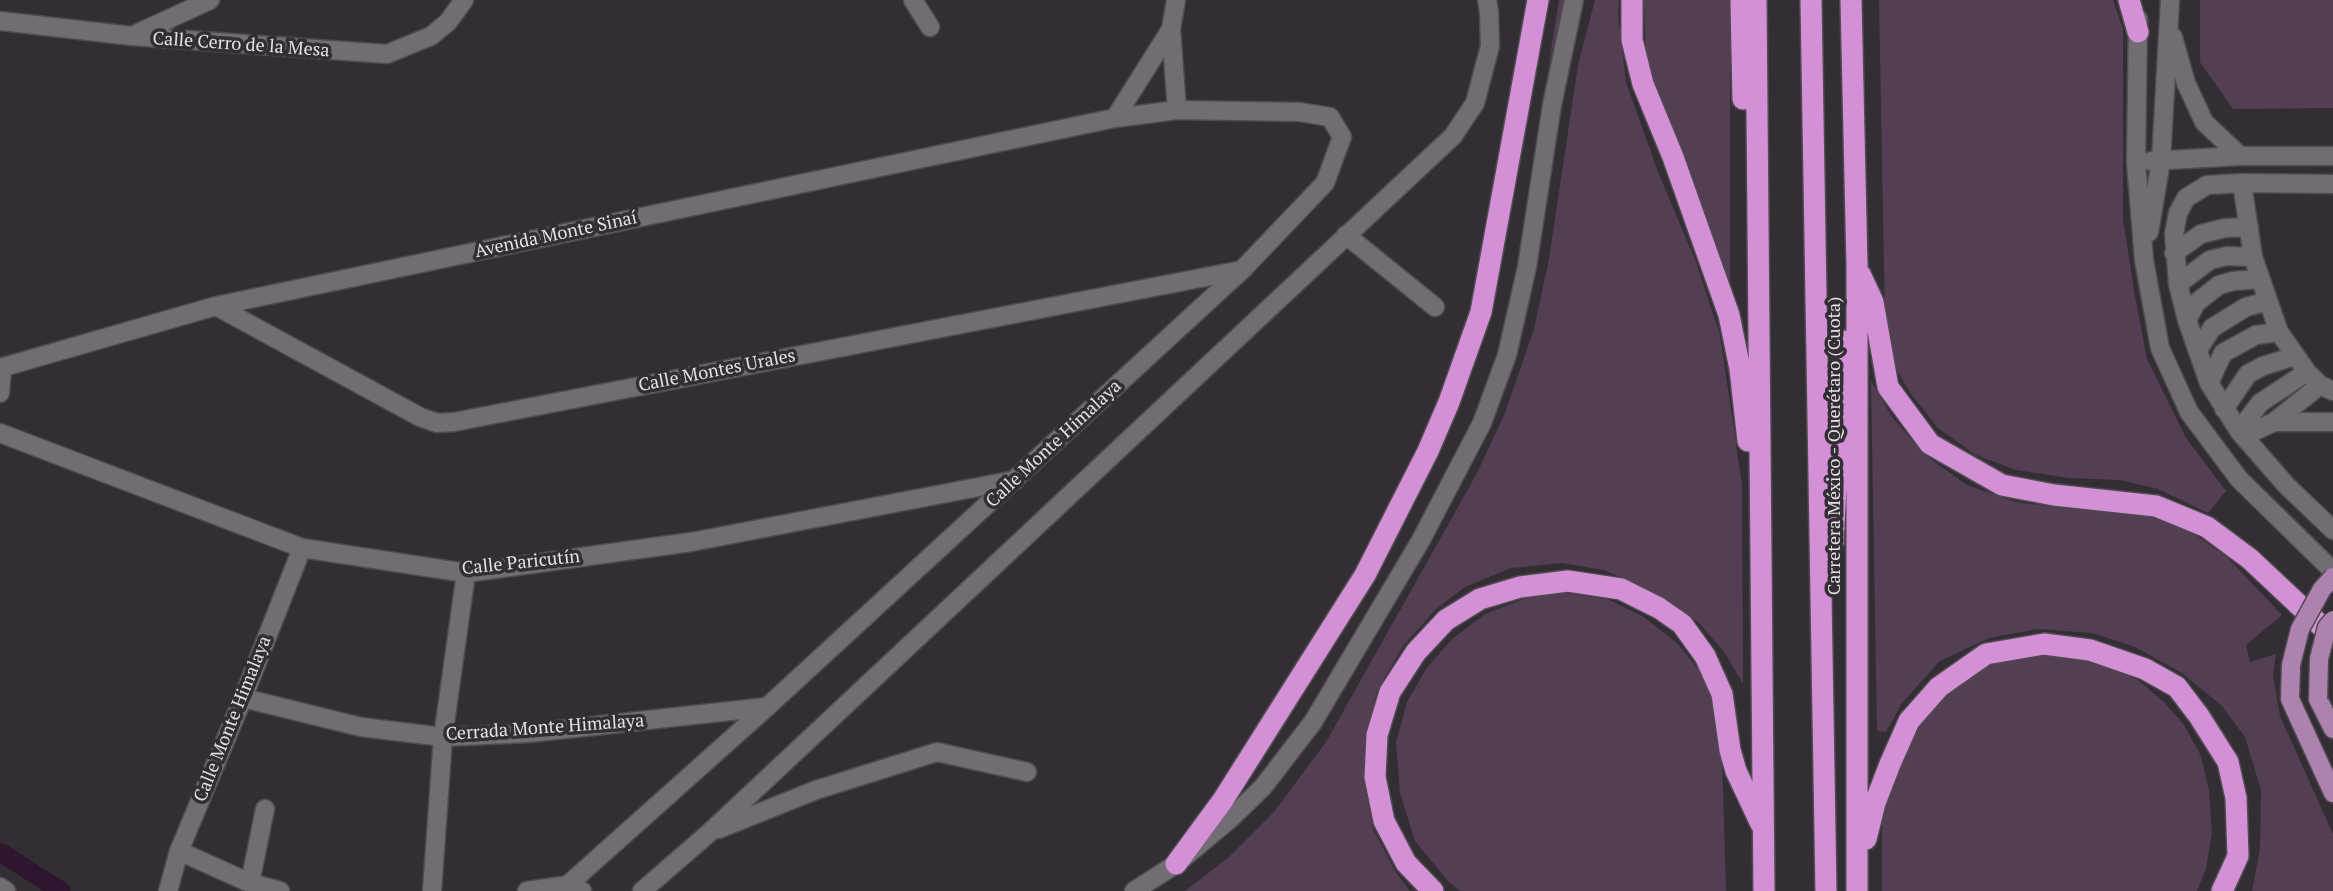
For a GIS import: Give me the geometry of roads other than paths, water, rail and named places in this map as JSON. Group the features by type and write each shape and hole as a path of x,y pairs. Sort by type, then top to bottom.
{"highway":[{"path":"1176,864 1223,800 1365,575 1428,451 1449,402 1481,312 1538,0"},
{"path":"1632,0 1632,40 1640,74 1729,315 1740,369 1751,481 1750,541 1753,579 1761,622"},
{"path":"1741,0 1744,144 1760,272"},
{"path":"1756,0 1764,891"},
{"name":"Carretera México - Querétaro (Cuota)","path":"1811,0 1826,891"},
{"name":"Carretera México - Querétaro (Cuota)","path":"1851,0 1857,267 1857,891"},
{"path":"1853,59 1864,0"},
{"path":"2129,0 2138,32"},
{"path":"1821,599 1832,560 1844,336 1857,267"},
{"path":"1857,267 1872,302 1888,387 1930,444 2002,485 2054,495 2156,506 2207,527 2250,559 2333,637"},
{"path":"1433,891 1406,863 1384,821 1375,777 1377,735 1390,692 1416,653 1446,620 1480,599 1520,587 1567,581 1621,589 1659,608 1682,624 1705,656 1722,694 1730,750 1736,771 1763,829"},
{"path":"1859,869 1875,803 1909,721 1939,687 1986,654 2044,644 2090,650 2145,669 2177,687 2199,716 2228,762 2236,798 2238,856 2222,891"}],"main road":[{"path":"2333,577 2322,589 2300,629 2291,664 2291,699 2333,793"},
{"path":"2333,620 2327,627 2319,659 2318,699 2333,729"}],"street":[{"path":"132,36 210,0"},
{"name":"Calle Cerro de la Mesa","path":"0,21 132,36 387,54 431,36 448,22 464,0"},
{"path":"914,0 930,27"},
{"path":"1176,0 1171,29 1177,110"},
{"path":"642,891 709,833 1453,136 1475,103 1490,46 1486,0"},
{"path":"1134,891 1176,864 1230,819 1263,787 1313,722 1421,540 1482,423 1507,355 1527,267 1552,105 1574,0"},
{"path":"2139,0 2136,162 2144,260 2160,348 2189,412 2239,480 2333,571"},
{"path":"2144,260 2161,161 2170,0"},
{"path":"2169,21 2194,104 2204,122 2239,156"},
{"path":"1115,118 1171,29"},
{"name":"Calle Monte Himalaya","path":"571,889 1242,270 1325,183 1342,137 1330,117 1300,112 1177,110 1115,118"},
{"name":"Avenida Monte Sinaí","path":"1,368 216,306 1115,118"},
{"path":"2136,162 2239,156 2333,156"},
{"path":"2242,183 2253,257 2279,332 2295,356 2320,383"},
{"path":"2333,184 2207,185 2186,198 2178,214 2174,234 2178,284 2187,320 2209,383 2241,433 2286,485 2333,530"},
{"path":"2175,253 2201,234 2225,228 2249,227"},
{"path":"1346,234 1436,307"},
{"path":"2178,284 2210,260 2227,256 2253,257"},
{"name":"Calle Montes Urales","path":"216,306 420,417 437,423 454,422 1242,270"},
{"path":"2187,320 2196,303 2219,285 2259,279"},
{"path":"2198,350 2212,328 2246,307 2268,301"},
{"path":"2209,383 2223,353 2256,335 2279,332"},
{"path":"2224,409 2248,374 2263,366 2295,356"},
{"path":"0,393 1,368"},
{"path":"2274,422 2320,383"},
{"path":"2241,433 2260,403 2320,383"},
{"path":"2241,433 2274,422 2333,422"},
{"name":"Calle Paricutín","path":"0,433 302,548 466,573 691,542 1015,480"},
{"name":"Calle Monte Himalaya","path":"167,891 179,851 302,548"},
{"path":"432,891 443,737 466,573"},
{"name":"Cerrada Monte Himalaya","path":"243,698 361,727 443,737 529,733 767,707"},
{"path":"709,833 816,790 937,752 1027,772"},
{"path":"250,883 265,809"},
{"path":"179,851 250,883 281,891"},
{"path":"0,887 6,891"},
{"path":"527,891 571,889"}],"waterway":[{"path":"0,852 61,891"}]}
